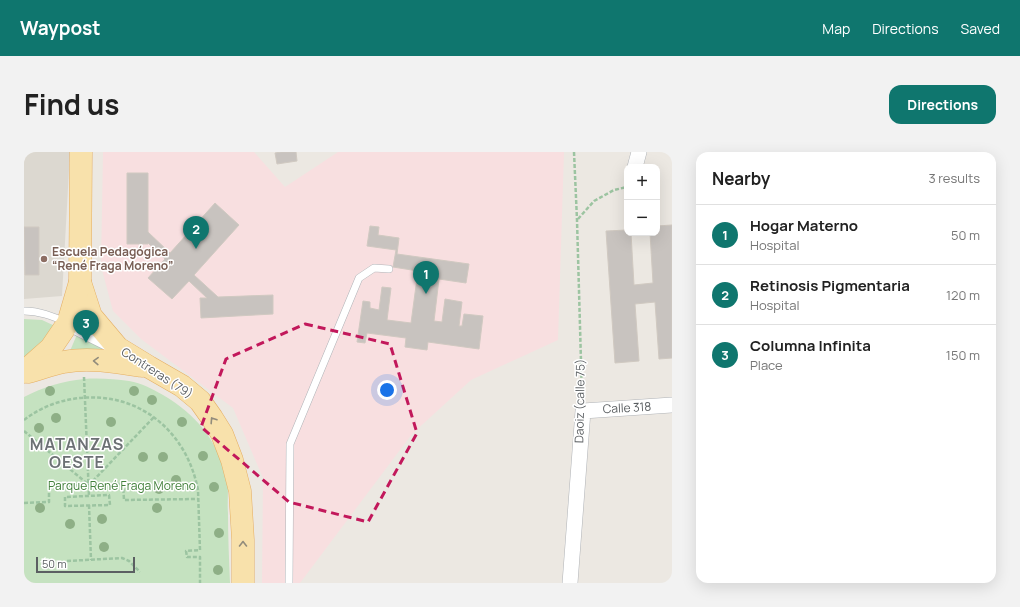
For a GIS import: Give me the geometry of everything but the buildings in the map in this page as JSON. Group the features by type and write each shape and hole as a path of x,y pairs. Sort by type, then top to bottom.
{"main road":[{"path":"24,373 51,348 68,323 80,282 81,152"},
{"name":"Contreras (79)","path":"80,282 91,316 118,348 182,386 200,401 222,434 232,460 240,491 243,540 243,583"},
{"path":"24,373 64,362 83,360 115,362 149,367"}],"street":[{"path":"636,164 639,152"},
{"path":"68,323 118,348"},
{"name":"Calle 318","path":"582,411 672,405"},
{"name":"Daoiz (calle 75)","path":"570,583 582,411"}],"lane":[{"path":"289,583 290,444 359,278 374,268 389,269"},
{"path":"24,311 48,314 68,323"}],"path":[{"name":"Daoiz (calle 75)","path":"574,152 582,411"},
{"path":"577,220 594,201 614,190 624,188"},
{"path":"83,360 89,496"},
{"path":"24,420 34,413 49,406 66,400 85,398 100,398 120,401 134,406 154,417 170,432 187,455 194,474 198,490 200,550 186,551 187,557 200,557 200,583"},
{"path":"89,485 154,417"},
{"path":"24,431 89,485"},
{"path":"24,503 49,502 49,486 123,484 124,500 198,499"},
{"path":"109,495 110,504 89,505 65,506 65,497 109,495"},
{"path":"89,505 91,560"},
{"path":"66,561 122,558 129,561 140,572"}],"highlighted area":[{"path":"305,324 390,344 417,433 368,522 289,502 201,427 226,359"}],"shaded area":[{"name":"Escuela Pedagógica “René Fraga Moreno”","path":"24,152 70,152 62,296 24,299"},
{"path":"103,152 254,152 285,187 338,152 564,152 558,340 471,380 412,434 300,583 262,583 263,478 233,408 141,339 113,311 101,266"}],"green space":[{"path":"24,319 42,320 55,326 46,341 24,358"},
{"path":"78,332 107,350 70,351"},
{"name":"Parque René Fraga Moreno","path":"84,379 124,380 147,386 186,411 196,420 212,441 223,466 227,480 230,583 24,583 24,397 53,385"}],"place":[{"name":"Retinosis Pigmentaria","path":"196,249"},
{"name":"Escuela Pedagógica “René Fraga Moreno”","path":"44,259"},
{"name":"Hogar Materno","path":"426,294"},
{"name":"Columna Infinita","path":"86,343"}],"district":[{"name":"MATANZAS OESTE","path":"77,453"}]}
